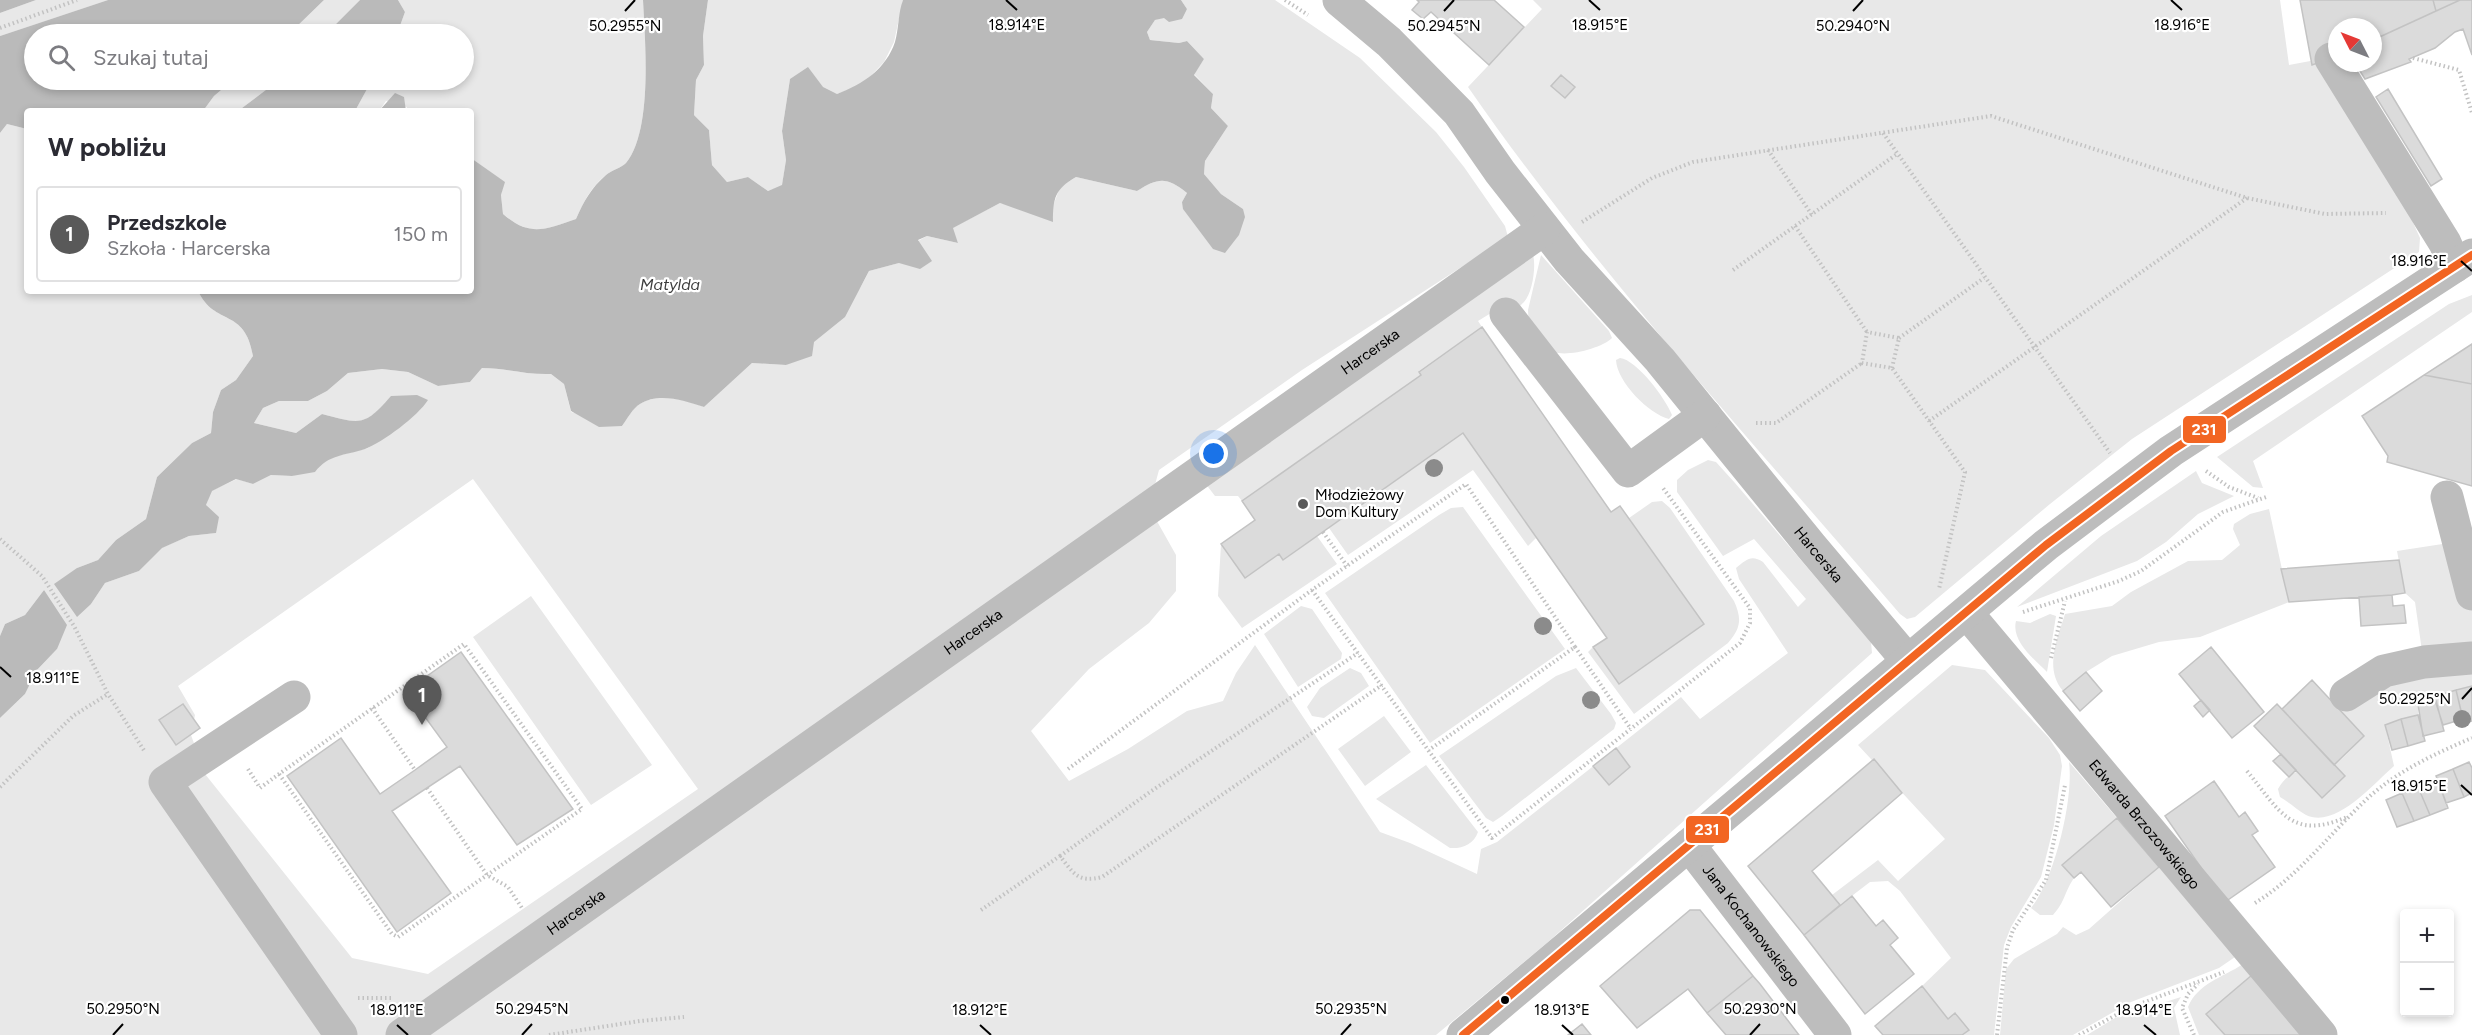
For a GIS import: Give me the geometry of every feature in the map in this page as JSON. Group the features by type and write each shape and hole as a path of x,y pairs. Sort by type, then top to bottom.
{"street":[{"name":"Harcerska","path":"1340,0 1438,90 1560,228 1705,416 1908,661"},
{"path":"1463,1035 2046,545 2182,444 2464,260 2445,243 2339,72"},
{"name":"Harcerska","path":"402,1035 1560,228"},
{"path":"1506,314 1628,471 1705,416"},
{"path":"2447,497 2472,594"},
{"name":"Edwarda Brzozowskiego","path":"1967,613 2321,1035"},
{"path":"2346,695 2384,671 2424,662 2472,658"},
{"path":"294,697 165,782 341,1035"},
{"name":"Jana Kochanowskiego","path":"1689,845 1835,1035"}],"path":[{"path":"0,28 77,0"},
{"path":"1285,0 1312,18"},
{"path":"2413,58 2459,70 2472,113"},
{"path":"1560,228 1652,178 1693,162 1991,116 2247,198 2325,214 2394,213"},
{"path":"1883,133 2103,443"},
{"path":"1768,150 1812,214"},
{"path":"1733,270 1897,154"},
{"path":"1929,421 2247,198"},
{"path":"1776,423 1862,363 1867,332 1795,226"},
{"path":"1892,369 1899,338 1984,278"},
{"path":"1867,332 1899,338"},
{"path":"1862,363 1892,369 1965,472 1937,599"},
{"path":"2182,444 2215,478 2258,499"},
{"path":"1312,590 1492,838 1740,643 1750,623 1750,608 1644,460"},
{"path":"1068,769 1312,590 1466,484 1631,729"},
{"path":"2021,613 2065,600 2141,571 2211,520 2237,506 2266,496"},
{"path":"1323,532 1347,566"},
{"path":"0,539 42,576 74,626 108,694 165,782"},
{"path":"2050,662 2065,600"},
{"path":"228,740 260,788 279,774 372,708 464,644 582,809 398,937 392,934 279,774"},
{"path":"1429,750 1575,647"},
{"path":"981,910 1150,792 1358,653"},
{"path":"1060,856 1075,875 1087,880 1102,877 1382,685"},
{"path":"0,787 72,716 108,694"},
{"path":"372,708 415,770"},
{"path":"2224,919 2258,902 2287,879 2371,796 2395,778 2421,762 2472,738"},
{"path":"2247,771 2292,821 2307,827 2326,825 2351,815"},
{"path":"1997,1035 2007,948 2013,930 2046,880 2066,780"},
{"path":"427,788 487,875 508,887 542,937"},
{"path":"2079,1035 2129,1008 2227,970"},
{"path":"2194,1035 2182,1008 2188,994 2199,982"},
{"path":"348,998 402,998"},
{"path":"549,1035 640,1020 684,1017"}],"shaded area":[{"path":"36,0 108,0 36,24 24,24 24,28 0,36 0,13"},
{"path":"324,0 360,0 336,24 299,24"},
{"path":"398,0 643,0 644,108 635,148 626,163 608,173 596,184 576,219 546,228 530,229 503,214 501,195 504,182 474,160 474,108 407,108 386,101 381,108 357,108 367,90 474,90 474,24 401,24 405,12"},
{"path":"708,0 903,0 894,42 884,62 863,84 837,94 790,79 782,131 786,160 782,186 768,191 748,177 727,182 712,165 709,130 694,115 696,80 704,65 703,36"},
{"path":"1181,0 1275,0 1360,58 1436,132 1464,167 1505,226 1508,237 1302,370 1159,470 1149,507 1176,555 1176,591 1149,623 1089,669 1031,731 1069,781 1128,749 1187,711 1223,701 1236,673 1255,645 1380,832 1410,843 1477,874 1481,849 1497,842 1681,697 1700,719 1788,653 1739,579 1736,568 1749,559 1755,558 1763,562 1798,607 1806,599 1754,539 1723,556 1677,492 1677,480 1688,470 1708,460 1716,462 1735,483 1871,642 1872,653 1548,942 1436,1035 0,1035 0,718 25,694 37,670 57,649 44,590 25,615 5,624 0,636 0,133 7,124 24,128 24,294 200,294 213,309 237,323 243,330 253,356 236,380 221,390 213,412 211,433 192,443 157,477 146,519 116,540 98,560 77,568 91,604 105,583 139,571 161,548 189,536 216,533 206,505 211,491 237,479 253,484 271,475 292,476 325,459 368,448 386,435 392,396 368,418 354,421 322,414 296,433 254,423 263,408 279,401 308,401 327,391 348,373 382,369 408,372 438,386 470,382 482,368 551,374 564,384 571,412 622,426 635,408 647,400 672,398 704,407 752,363 786,365 834,323 853,299 869,271 899,263 918,241 927,236 958,243 952,228 1000,203 1020,208 1053,206 1060,187 1076,177 1137,191 1151,183 1163,181 1174,184 1187,193 1182,202 1243,209 1221,194 1204,174 1205,161 1228,126 1211,108 1213,94 1194,74 1204,59 1187,41 1179,43 1150,40 1147,32 1155,20 1187,9","holes":["473,479 698,789 428,974 352,958 205,774 191,735 195,715 178,686"]},
{"path":"1533,0 2280,0 2289,65 2321,59 2406,207 2420,238 2419,252 2132,439 1915,617 1907,619 1900,614 1677,356 1569,224 1468,87 1542,9"},
{"path":"221,90 266,90 242,108 205,108"},
{"path":"1532,252 1534,263 1532,285 1527,298 1518,308 1496,321 1491,313 1478,321 1482,327 1419,371 1421,375 1242,501 1238,496 1215,496 1205,483"},
{"path":"1541,255 1609,331 1612,338 1585,351 1560,353 1547,348 1529,330 1528,310"},
{"path":"2472,295 2472,312 2253,461 2263,488 2253,487 2217,457 2449,304"},
{"path":"1620,358 1627,360 1650,381 1669,408 1672,415 1669,419 1652,411 1635,396 1618,369 1616,360"},
{"path":"1463,433 1536,538 1528,546 1473,470 1348,555 1329,528"},
{"path":"2196,471 2202,483 2234,496 2198,514 2166,542 2137,561 2017,607 2101,536"},
{"path":"1662,501 1670,508 1734,601 1739,623 1736,633 1728,643 1634,714 1588,652 1593,647 1620,684 1704,624 1629,518 1652,502"},
{"path":"1463,507 1565,649 1430,743 1325,593 1439,515 1451,508"},
{"path":"2269,509 2289,602 2200,637 2159,642 2112,656 2086,672 2063,691 2057,682 2053,664 2065,614 2112,606 2131,592 2188,561 2222,560 2240,545 2233,529 2234,524 2250,514"},
{"path":"1317,536 1337,564 1242,628 1218,596 1221,544 1245,578 1279,554 1284,560"},
{"path":"2449,543 2472,609 2472,650 2422,651 2415,602 2405,593 2397,551"},
{"path":"531,596 652,765 591,805 473,637"},
{"path":"1301,606 1312,609 1342,653 1341,659 1298,687 1264,634"},
{"path":"2050,614 2056,616 2047,672 2025,649 2015,628 2016,621 2030,623"},
{"path":"1952,665 1985,670 2049,738 2060,755 2062,766 2054,825 2041,877 2011,927 2004,945 1994,1035 1962,1035 1968,1030 1956,1013 1948,1019 1922,986 1951,958 1900,891 1888,881 1870,882 1840,905 1832,895 1878,860 1898,881 1945,839 1858,745"},
{"path":"2472,666 2472,686 2435,696 2436,701 2418,705 2418,715 2385,725 2394,766 2353,802 2329,816 2318,818 2306,815 2280,797 2278,789 2290,776 2302,770 2336,763 2364,736 2340,710 2357,694"},
{"path":"1350,668 1361,673 1369,686 1324,718 1312,716 1307,707 1320,688"},
{"path":"1576,668 1611,714 1616,723 1614,729 1493,822 1486,818 1439,756 1556,676"},
{"path":"1384,716 1411,752 1365,786 1338,749"},
{"path":"2069,762 2117,818 2063,865 2074,878 2053,915 2040,915 2031,908 2047,879 2060,838 2068,796"},
{"path":"1426,765 1478,832 1474,840 1467,845 1450,848 1376,799"},
{"path":"2159,867 2235,957 2219,968 2131,1002 2073,1035 2000,1035 2006,969 2014,959 2057,934 2063,927 2076,935 2089,929"},
{"path":"2243,964 2252,975 2207,1013 2225,1035 2199,1035 2188,1007 2192,999 2211,982"},
{"path":"2181,997 2174,1008 2180,1035 2087,1035 2115,1018"}],"water":[{"path":"0,0 36,0 0,13"},
{"path":"108,0 324,0 299,24 36,24"},
{"path":"360,0 398,0 405,12 401,24 336,24"},
{"name":"Matylda","path":"643,0 708,0 703,36 704,65 696,80 694,115 709,130 712,165 727,182 748,177 768,191 782,185 786,160 782,131 790,79 808,67 823,87 837,94 864,80 880,68 891,52 903,0 1181,0 1187,9 1182,19 1169,22 1164,18 1155,20 1147,32 1150,40 1179,43 1187,41 1204,59 1194,75 1213,94 1211,108 1228,126 1205,161 1204,174 1221,194 1243,209 1245,217 1239,235 1225,253 1213,249 1183,209 1182,202 1187,193 1174,184 1157,181 1137,191 1076,177 1059,190 1055,200 1053,222 1000,203 953,228 958,243 927,236 918,240 932,261 920,269 899,263 869,271 845,317 814,342 812,356 786,365 752,363 704,407 664,398 647,400 635,408 622,426 599,427 571,411 564,384 551,374 482,368 470,382 438,386 408,372 382,369 348,373 327,391 308,401 279,401 263,408 254,423 296,433 322,414 354,421 368,418 391,396 417,395 428,400 400,428 381,441 365,449 337,456 320,466 315,472 292,476 271,475 253,484 236,479 212,491 206,505 219,517 216,533 189,536 162,548 139,571 105,583 91,604 77,617 54,584 77,568 98,560 116,540 146,519 157,477 192,443 211,433 213,412 221,390 236,380 253,356 243,330 237,323 213,309 200,294 474,294 474,160 505,182 501,195 503,214 521,226 530,229 546,228 576,219 596,185 608,173 626,163 635,148 644,108 646,61"},
{"path":"24,28 24,90 221,90 205,108 24,108 24,128 7,124 0,133 0,36"},
{"path":"266,90 367,90 357,108 242,108"},
{"path":"395,93 404,97 406,108 382,108"},
{"path":"44,590 67,625 57,649 37,670 25,694 0,718 0,636 5,624 25,615"}],"building":[{"path":"1417,0 1494,0 1524,27 1489,65 1431,12 1423,19 1412,10 1419,2"},
{"path":"2300,0 2433,0 2436,11 2382,36 2382,18 2328,18 2328,59 2312,65"},
{"path":"2433,0 2460,0 2436,11"},
{"path":"2460,0 2472,0 2472,55 2463,29 2455,32 2435,48 2409,59 2411,62 2365,79 2361,72 2382,72 2382,36"},
{"path":"1561,75 1575,87 1565,98 1551,86"},
{"path":"2388,89 2442,179 2431,186 2376,97"},
{"name":"Młodzieżowy Dom Kultury","path":"1482,327 1611,512 1620,506 1704,624 1619,684 1593,647 1607,638 1463,433 1283,560 1279,554 1245,578 1221,544 1255,520 1242,501 1421,375 1419,372"},
{"path":"2472,344 2472,384 2424,375"},
{"path":"2424,375 2472,384 2472,486 2387,462 2388,456 2362,416"},
{"path":"2399,560 2405,593 2392,595 2289,602 2281,569"},
{"path":"2392,595 2393,606 2404,605 2406,623 2361,626 2359,597"},
{"path":"2211,647 2264,712 2232,738 2179,674"},
{"path":"461,652 573,809 517,845 460,766 392,811 451,893 397,932 287,776 341,738 380,794 415,770 447,747 406,691"},
{"path":"2086,672 2102,691 2080,711 2063,691"},
{"path":"2312,680 2364,736 2334,765 2282,709"},
{"path":"2472,686 2472,721 2464,723 2456,690"},
{"path":"2456,690 2463,719 2443,725 2434,697"},
{"path":"2201,700 2210,710 2203,717 2194,706"},
{"path":"2436,701 2444,731 2423,736 2418,704"},
{"path":"183,704 200,728 176,745 159,720"},
{"path":"2277,704 2345,776 2322,798 2254,726"},
{"path":"2418,715 2425,741 2408,746 2401,719"},
{"path":"2401,719 2408,746 2392,750 2385,725"},
{"path":"1616,748 1630,767 1609,785 1593,766"},
{"path":"2281,754 2296,770 2289,777 2273,761"},
{"path":"1874,759 1902,793 1812,871 1840,905 1804,935 1748,866"},
{"path":"2469,762 2472,768 2472,793 2464,797 2453,769"},
{"path":"2453,769 2464,797 2446,803 2436,776"},
{"path":"2438,780 2448,808 2430,815 2418,787"},
{"path":"2214,781 2239,817 2245,812 2258,831 2252,835 2275,867 2225,902 2165,816"},
{"path":"2418,787 2430,815 2414,821 2402,793"},
{"path":"2402,793 2414,821 2397,827 2386,800"},
{"path":"2117,818 2159,867 2111,907 2081,872 2074,878 2062,865"},
{"path":"1852,896 1876,926 1883,920 1898,938 1890,945 1914,974 1865,1014 1804,935"},
{"path":"1690,910 1700,910 1753,976 1707,1013 1688,989 1637,1028 1600,986"},
{"path":"2252,975 2304,1035 2225,1035 2206,1014"},
{"path":"1753,976 1799,1035 1726,1035 1707,1013"},
{"path":"1922,986 1948,1019 1955,1013 1969,1030 1962,1035 1883,1035 1875,1026"},
{"path":"1582,1024 1591,1035 1568,1035"}],"transit line":[{"name":"231","path":"1463,1035 2046,545 2171,451 2472,255"}],"place":[{"name":"Młodzieżowy Dom Kultury","path":"1303,504"},
{"name":"Przedszkole","path":"422,725"}]}
